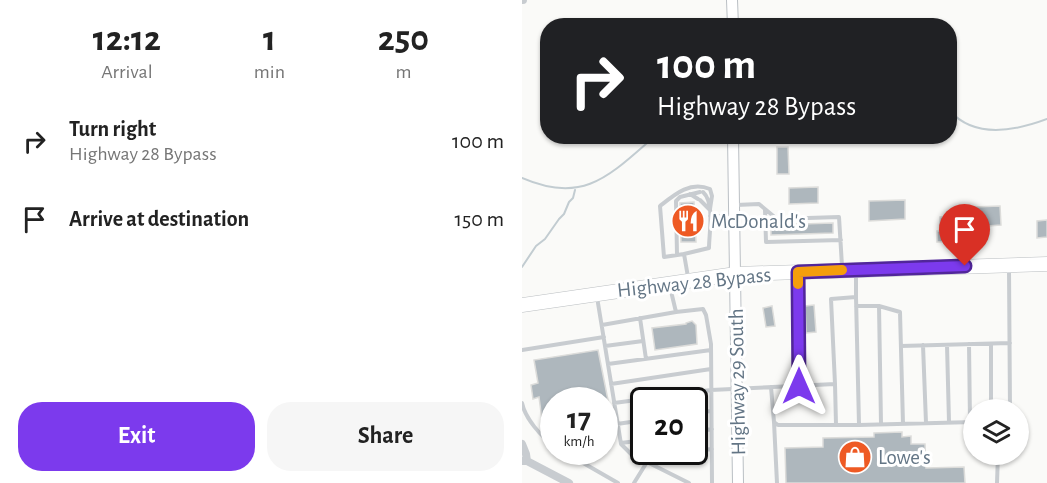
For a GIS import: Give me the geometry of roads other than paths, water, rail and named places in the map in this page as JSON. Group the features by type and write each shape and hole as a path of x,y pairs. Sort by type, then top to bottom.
{"highway":[{"name":"Highway 28 Bypass","path":"522,305 688,279 736,274 1047,264"}],"main road":[{"path":"732,0 733,18"},
{"name":"Highway 29 South","path":"733,144 738,483"}],"street":[{"path":"522,444 526,454 524,461 569,483"}],"lane":[{"path":"701,185 710,189 712,196 710,209 709,248 664,257 660,206 680,190 701,185"},
{"path":"677,255 676,201 680,197 702,192 708,200 710,209"},
{"path":"690,194 710,209"},
{"path":"710,216 759,204 777,219 839,217 840,240 856,297 859,425"},
{"path":"765,210 766,242 840,240"},
{"path":"684,254 688,279"},
{"path":"1009,265 1010,399"},
{"path":"798,272 799,386"},
{"path":"669,282 676,312"},
{"path":"597,294 611,387"},
{"path":"836,425 831,299 856,297"},
{"path":"856,306 879,306 900,312 903,424"},
{"path":"879,306 881,424"},
{"path":"602,325 703,309 711,350 712,483"},
{"path":"640,318 646,359"},
{"path":"522,350 604,337"},
{"path":"605,346 643,341"},
{"path":"901,346 1010,343"},
{"path":"969,344 971,399"},
{"path":"991,344 991,399"},
{"path":"923,345 926,423"},
{"path":"947,345 949,422"},
{"path":"608,364 711,350"},
{"path":"611,384 711,369"},
{"path":"618,402 711,390 835,384"},
{"path":"771,387 777,483"},
{"path":"522,404 524,413 540,432"},
{"path":"774,422 777,425 859,425 963,422"},
{"path":"618,429 621,444 630,452"},
{"path":"708,430 712,429"},
{"path":"621,444 630,442"},
{"path":"708,449 712,449"},
{"path":"587,465 618,483"},
{"path":"633,483 645,465"},
{"path":"653,465 689,483"},
{"path":"997,483 998,465"}],"waterway":[{"path":"957,117 971,126 996,130 1022,127 1047,119"},
{"path":"522,178 544,186 579,187 609,174 646,144"},
{"path":"522,267 536,246 545,239 564,214 575,190"}],"place":[{"name":"McDonald's","path":"688,221"},
{"name":"Lowe's","path":"855,457"}]}
